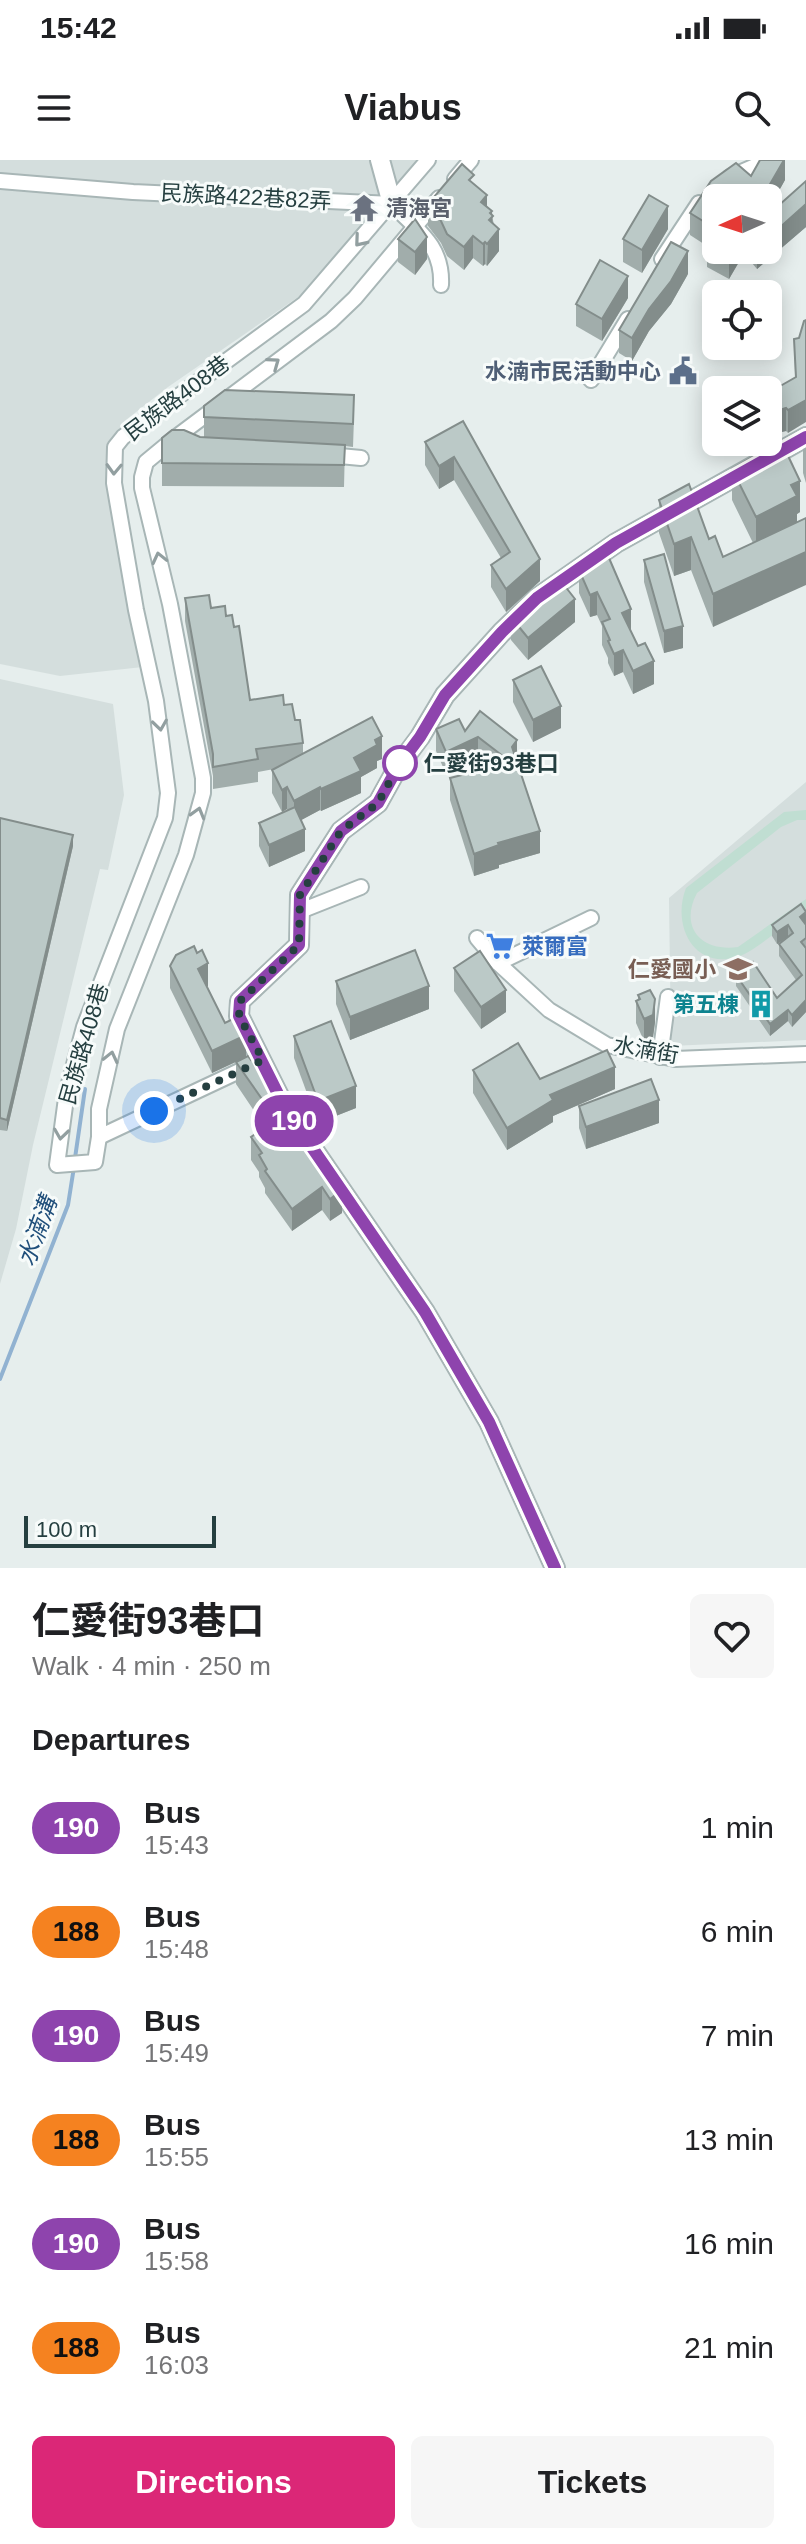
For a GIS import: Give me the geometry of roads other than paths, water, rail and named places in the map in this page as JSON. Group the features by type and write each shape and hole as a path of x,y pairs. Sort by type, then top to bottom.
{"street":[{"path":"380,160 392,204 436,250 442,269 441,285"},
{"name":"民族路408巷","path":"428,160 304,304 123,437 115,447 114,483 136,610 156,701 168,793 165,818 84,1027 67,1091 57,1165 95,1162 99,1109 117,1029 186,855 203,793 203,778 170,604 142,488 146,462 181,441 331,321 355,298 471,160"},
{"path":"656,270 704,196 732,176 769,160"},
{"name":"民族路422巷82弄","path":"0,181 133,192 392,204"},
{"path":"591,380 632,312"},
{"path":"555,1568 489,1422 425,1312 285,1108 239,1016 238,1008 240,1001 299,945 300,895 341,831 378,803 445,695 502,632 537,598 616,543 806,437"},
{"path":"309,454 361,458"},
{"path":"298,912 361,887"},
{"path":"498,963 591,918"},
{"name":"水湳街","path":"477,938 498,963 549,1010 607,1045 660,1057 806,1054"},
{"path":"660,1057 668,997"},
{"path":"99,1137 263,1060"}],"waterway":[{"name":"水湳溝","path":"75,1158 85,1089"},
{"name":"水湳溝","path":"0,1379 68,1205 74,1167"}],"place":[{"name":"清海宮","path":"364,208"},
{"name":"水湳市民活動中心","path":"683,371"},
{"name":"仁愛街93巷口","path":"400,763"},
{"name":"萊爾富","path":"500,946"},
{"name":"仁愛國小","path":"738,969"},
{"name":"第五棟","path":"761,1004"}]}
